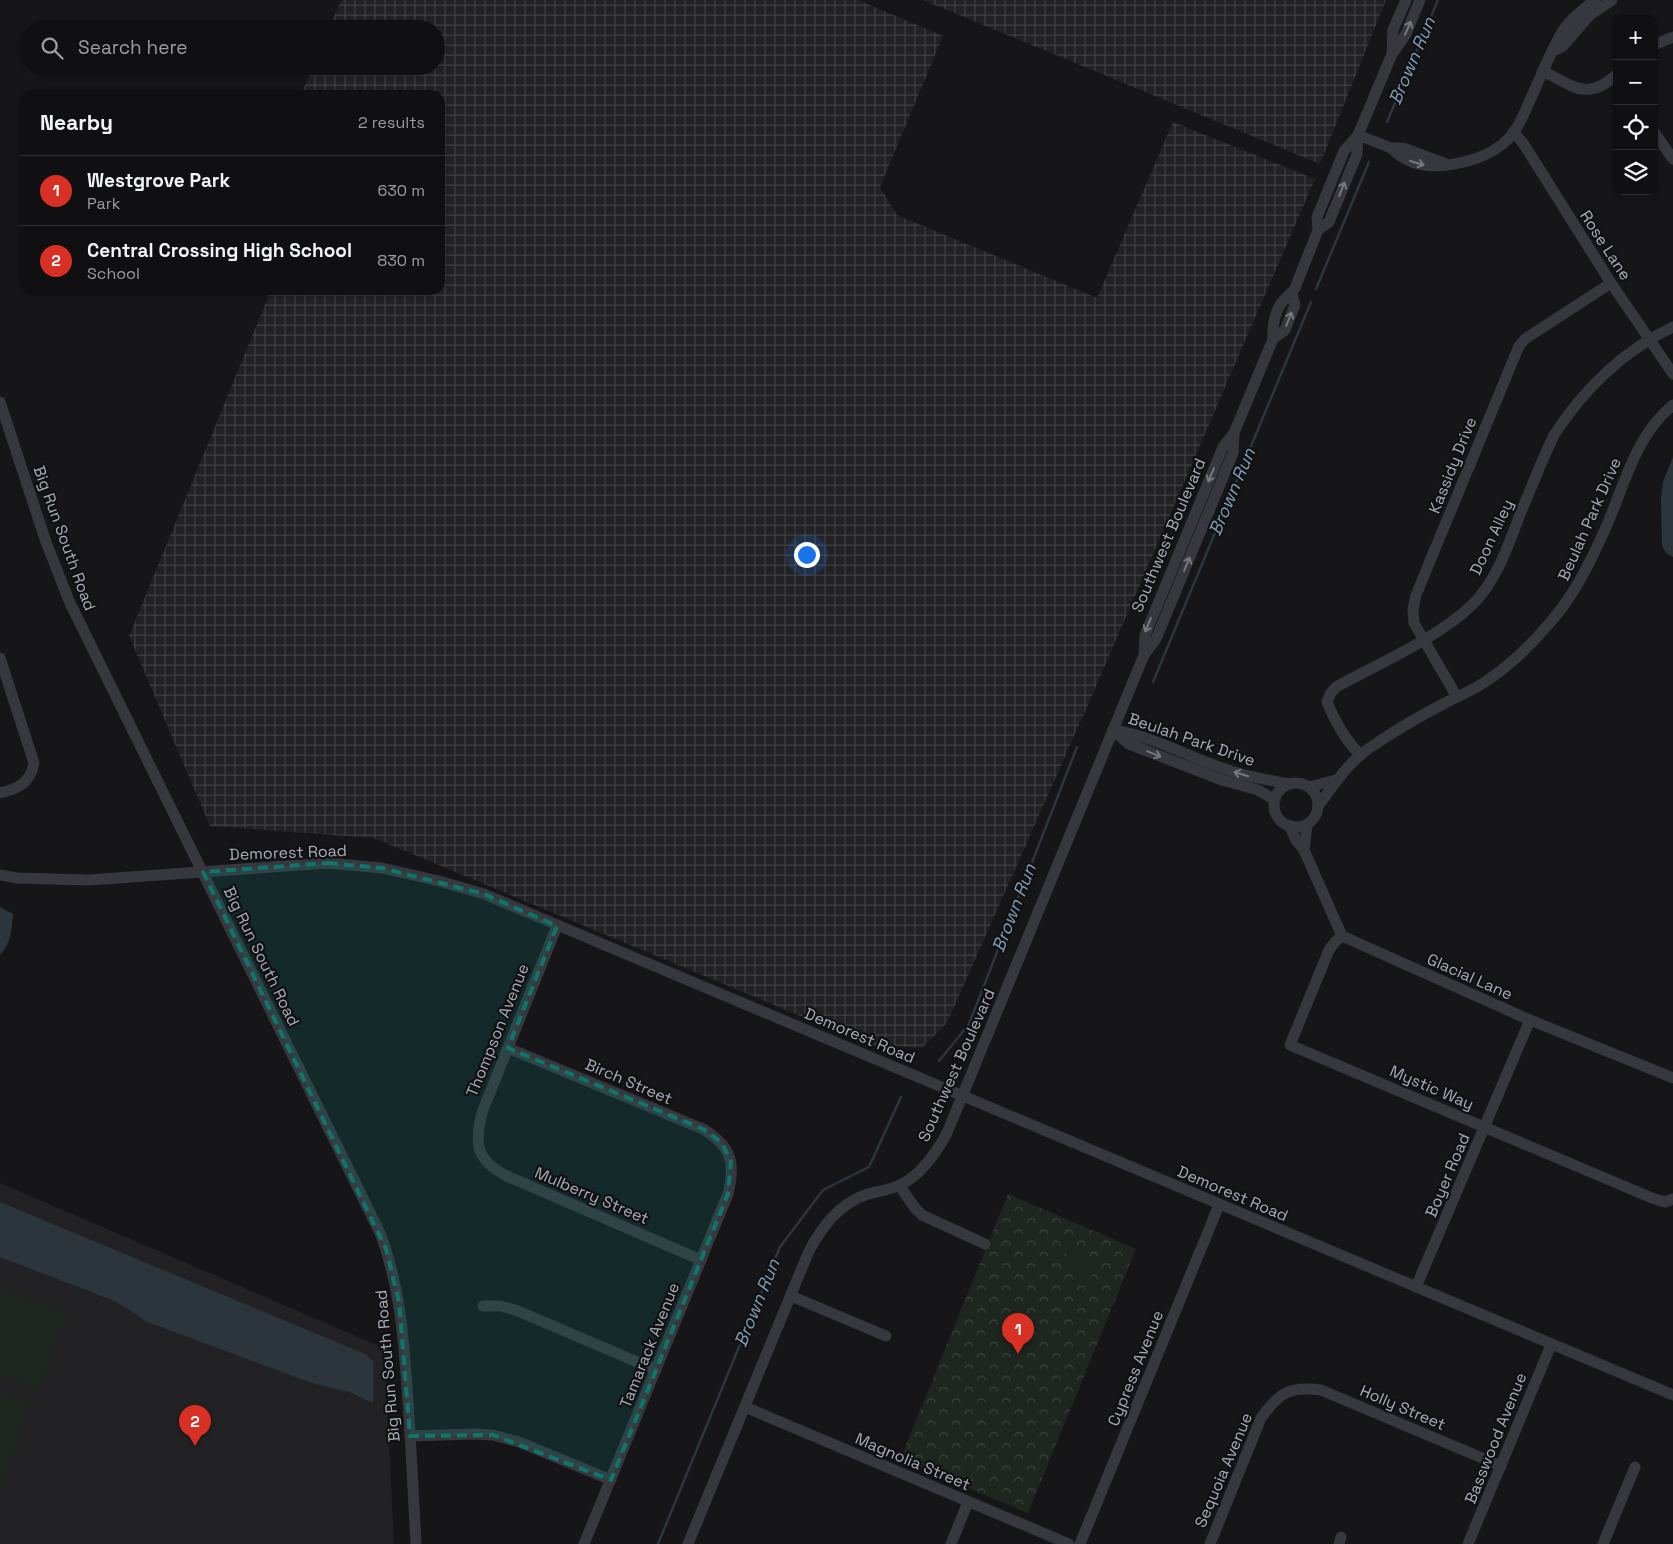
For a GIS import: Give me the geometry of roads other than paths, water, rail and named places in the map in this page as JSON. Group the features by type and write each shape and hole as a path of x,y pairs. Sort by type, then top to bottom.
{"street":[{"name":"Southwest Boulevard","path":"1392,54 1393,30 1406,0"},
{"name":"Southwest Boulevard","path":"690,1543 809,1251 827,1221 848,1204 863,1196 899,1185 920,1170 934,1155 947,1133 1144,655 1144,634 1223,447 1234,433 1273,339 1272,325 1283,300 1292,294 1318,230 1317,217 1344,151 1358,135 1392,54 1406,34 1420,0"},
{"path":"1358,135 1391,148 1403,148 1447,165 1467,162 1489,152 1513,132 1563,30 1595,0"},
{"path":"1553,51 1563,46 1590,15 1612,0"},
{"path":"1658,43 1673,37"},
{"path":"1543,71 1584,90 1593,90 1613,78"},
{"name":"Rose Lane","path":"1513,132 1523,143 1611,284 1673,374"},
{"path":"1658,137 1673,158"},
{"name":"Kassidy Drive","path":"1457,696 1414,623 1413,609 1416,595 1519,346 1526,339 1611,284"},
{"name":"Doon Alley","path":"1362,755 1352,747 1331,710 1327,702 1330,694 1336,687 1456,620 1474,604 1491,580 1511,538 1550,443 1564,420 1605,372 1632,350 1673,328"},
{"name":"Big Run South Road","path":"0,402 38,519 63,588 386,1249 395,1282 402,1322 416,1544"},
{"name":"Beulah Park Drive","path":"1318,806 1336,780 1369,748 1486,681 1521,653 1548,626 1573,593 1602,536 1637,452 1647,434 1673,405"},
{"path":"0,658 34,763 33,773 27,782 17,788 0,792"},
{"name":"Beulah Park Drive","path":"1113,730 1134,733 1208,763 1247,776 1289,784"},
{"name":"Beulah Park Drive","path":"1113,730 1129,744 1222,780 1258,790 1275,800"},
{"name":"Beulah Park Drive","path":"1309,787 1336,780"},
{"path":"1289,784 1303,784 1309,787 1318,799 1317,813 1307,824 1300,826 1289,825 1281,820 1276,814 1275,800 1278,793 1289,784"},
{"path":"1304,850 1307,824"},
{"path":"1289,825 1296,840 1304,850 1342,936"},
{"name":"Demorest Road","path":"0,875 17,878 89,880 328,863 382,868 484,894 1673,1395"},
{"name":"Thompson Avenue","path":"479,1148 477,1129 483,1110 557,926"},
{"name":"Glacial Lane","path":"1342,936 1530,1020 1673,1078"},
{"name":"Mystic Way","path":"1342,936 1329,950 1290,1045 1652,1198 1665,1202 1673,1199"},
{"name":"Boyer Road","path":"1416,1287 1530,1020"},
{"name":"Birch Street","path":"508,1048 703,1129 721,1142 730,1155"},
{"name":"Mulberry Street","path":"479,1148 491,1166 509,1177 701,1260"},
{"name":"Tamarack Avenue","path":"584,1544 728,1194 732,1174 730,1155"},
{"path":"899,1185 922,1215 985,1244"},
{"name":"Cypress Avenue","path":"1080,1544 1219,1205"},
{"path":"791,1296 886,1336"},
{"path":"482,1306 501,1306 518,1311 656,1370"},
{"name":"Basswood Avenue","path":"1468,1544 1551,1344"},
{"name":"Holly Street","path":"1290,1390 1304,1388 1321,1390 1501,1466"},
{"name":"Sequoia Avenue","path":"1210,1544 1261,1418 1273,1402 1290,1390"},
{"name":"Magnolia Street","path":"745,1407 1069,1544"},
{"path":"410,1436 494,1435 519,1442 610,1480"},
{"path":"1603,1544 1635,1467"},
{"path":"951,1544 968,1502"}],"waterway":[{"name":"Brown Run","path":"1387,122 1438,0"},
{"name":"Brown Run","path":"1316,289 1369,162"},
{"name":"Brown Run","path":"1153,682 1311,302"},
{"name":"Brown Run","path":"939,1061 969,1024 1077,747"},
{"name":"Brown Run","path":"658,1544 780,1247 823,1190 869,1167 901,1097"}],"place":[{"name":"Westgrove Park","path":"1018,1354"},
{"name":"Central Crossing High School","path":"195,1446"}]}
